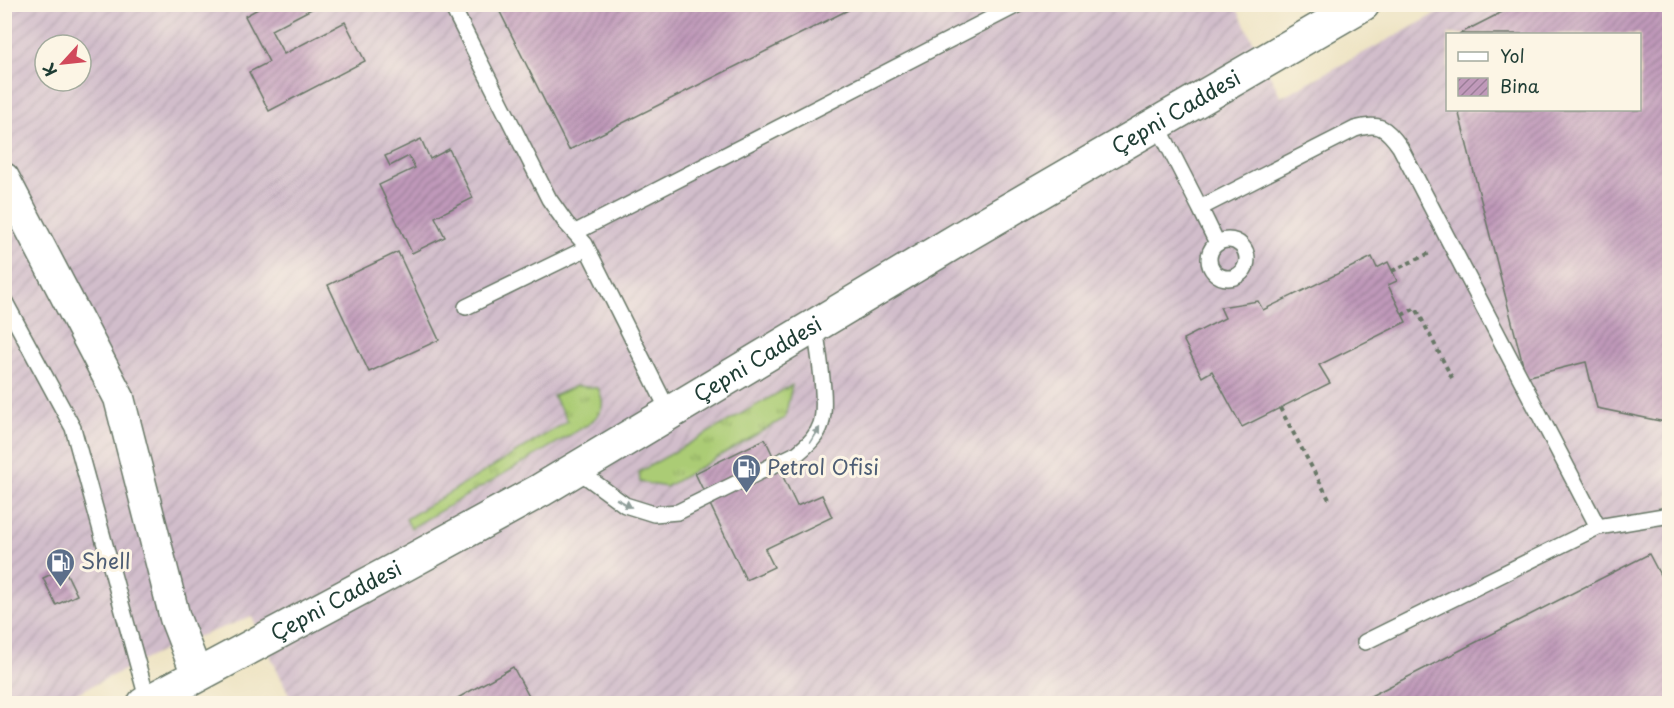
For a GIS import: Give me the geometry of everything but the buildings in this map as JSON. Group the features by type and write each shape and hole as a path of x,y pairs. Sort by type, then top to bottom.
{"main road":[{"name":"Çepni Caddesi","path":"146,703 402,566 576,469 1110,150 1363,4"}],"street":[{"path":"4,178 119,398 175,618 197,675"}],"lane":[{"path":"451,4 549,199 587,248 669,412"},
{"path":"576,232 1019,4"},
{"path":"1157,124 1217,243"},
{"path":"1200,208 1355,129 1368,125 1380,126 1391,134 1400,147 1598,527"},
{"path":"466,307 587,248"},
{"path":"4,300 73,428 146,703"},
{"path":"576,469 625,505 654,514 678,512 798,453 812,441 821,424 823,402 815,326"},
{"path":"1365,642 1598,527 1670,514"}],"path":[{"path":"1392,272 1451,244"},
{"path":"1402,315 1416,308 1452,378"},
{"path":"1280,408 1331,503"}],"shaded area":[{"path":"4,5 1235,5 1281,97 1453,5 1669,5 1669,703 293,703 252,617 172,646 57,703 5,703"}],"green space":[{"path":"792,385 785,418 666,487 640,482 639,472"},
{"path":"576,386 598,388 602,408 589,424 411,528 406,519 568,421 553,396"}],"place":[{"name":"Petrol Ofisi","path":"746,494"},
{"name":"Shell","path":"60,588"}]}
